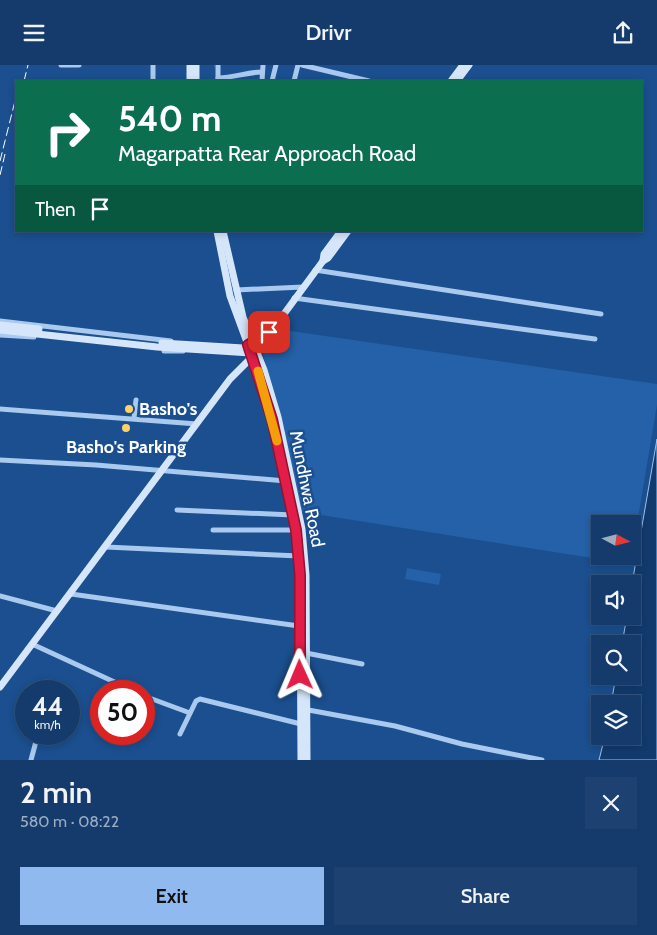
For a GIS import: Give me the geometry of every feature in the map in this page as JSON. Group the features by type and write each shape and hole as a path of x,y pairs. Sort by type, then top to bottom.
{"main road":[{"path":"190,65 190,80"},
{"path":"196,65 196,80"},
{"path":"452,80 463,65"},
{"path":"458,80 469,65"},
{"name":"Mundhwa Road","path":"217,232 236,290 272,419 292,515 297,527 299,626 307,760"},
{"name":"Mundhwa Road","path":"223,232 230,296 278,417 306,575 306,653 304,709 300,724 301,760"},
{"path":"0,687 72,594 252,349 269,332 303,287 340,232"},
{"path":"322,261 328,258 347,232"},
{"path":"0,325 188,349 252,349"},
{"path":"0,330 156,345 176,343 252,349"}],"street":[{"path":"61,65 79,65"},
{"path":"152,79 153,65"},
{"path":"217,65 218,79 235,79 248,72 262,72"},
{"path":"245,80 250,65"},
{"path":"262,80 263,65"},
{"path":"272,80 276,65"},
{"path":"294,80 300,65 345,79"},
{"path":"315,270 601,314"},
{"path":"236,290 303,287"},
{"path":"294,298 595,339"},
{"path":"0,321 154,338 176,343"},
{"path":"0,335 175,352 188,349"},
{"path":"134,418 136,400"},
{"path":"0,409 198,424"},
{"path":"0,460 286,481"},
{"path":"177,510 292,515"},
{"path":"213,530 297,527"},
{"path":"106,547 299,556"},
{"path":"72,594 299,626"},
{"path":"0,596 58,611"},
{"path":"32,644 110,680"},
{"path":"306,653 362,664"},
{"path":"180,733 196,701 205,699 300,724"},
{"path":"155,700 190,713"},
{"path":"304,709 395,726 542,760"},
{"path":"31,760 35,745"}],"shaded area":[{"path":"277,329 657,384 657,405 639,515 591,515 591,558 302,512 262,350"},
{"path":"657,439 657,760 599,760 603,745 641,745 641,695 613,695 614,685 641,685 641,635 624,635 625,625 641,625 641,575 634,575 635,565 641,565 641,532"},
{"path":"407,568 441,574 439,585 405,579"}],"railway":[{"path":"24,80 28,65"},
{"path":"0,161 15,101"},
{"path":"0,175 5,154"}],"slow traffic":[{"path":"258,371 277,441"}],"place":[{"name":"Basho's","path":"129,409"},
{"name":"Basho's Parking","path":"126,428"}],"route":[{"path":"269,332 263,333 248,345 265,392 282,460 296,530 300,575 300,675"}]}
